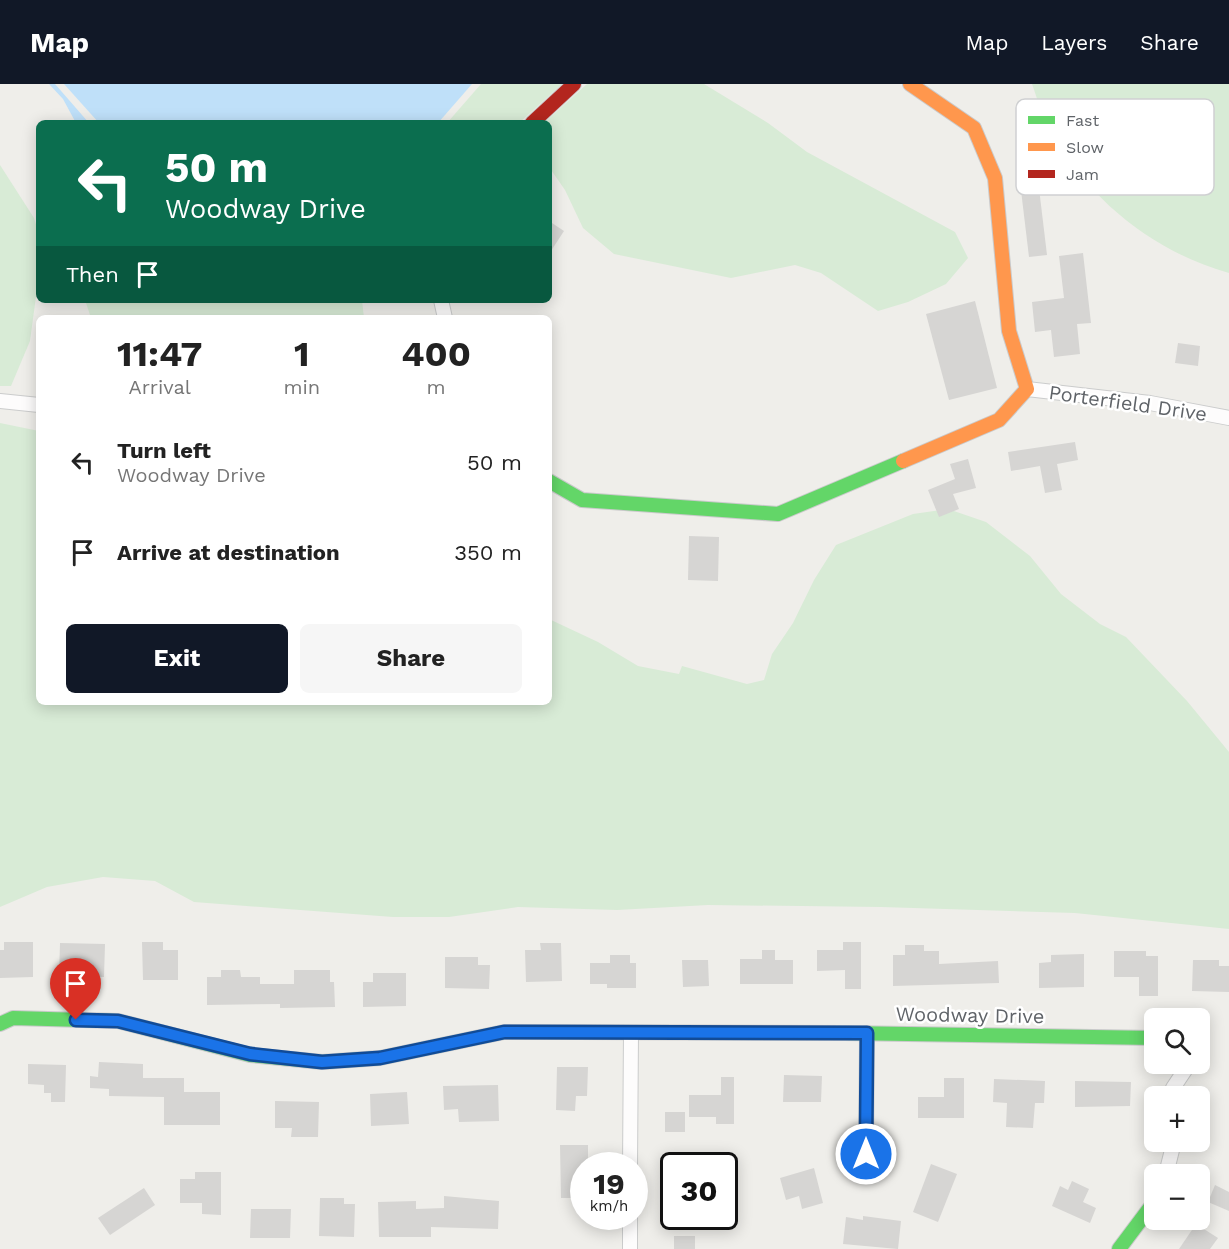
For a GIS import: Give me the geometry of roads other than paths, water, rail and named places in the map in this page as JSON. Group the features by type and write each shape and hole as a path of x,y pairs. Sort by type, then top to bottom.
{"street":[{"path":"535,120 574,84"},
{"path":"552,483 582,500 778,514 999,420 1027,389 1009,331 995,178 974,128 910,84"},
{"name":"Porterfield Drive","path":"1027,389 1150,403 1229,418"},
{"path":"0,401 36,405"},
{"name":"Woodway Drive","path":"0,1024 13,1018 118,1021 250,1054 322,1062 380,1058 504,1032 867,1033 1144,1038"},
{"path":"630,1152 631,1033"},
{"path":"866,1154 867,1033"},
{"path":"1119,1249 1144,1216"},
{"path":"618,1249 630,1249 630,1230"}],"water":[{"path":"49,84 55,84 86,120 74,120 63,99"},
{"path":"64,84 472,84 441,120 96,120"}]}
